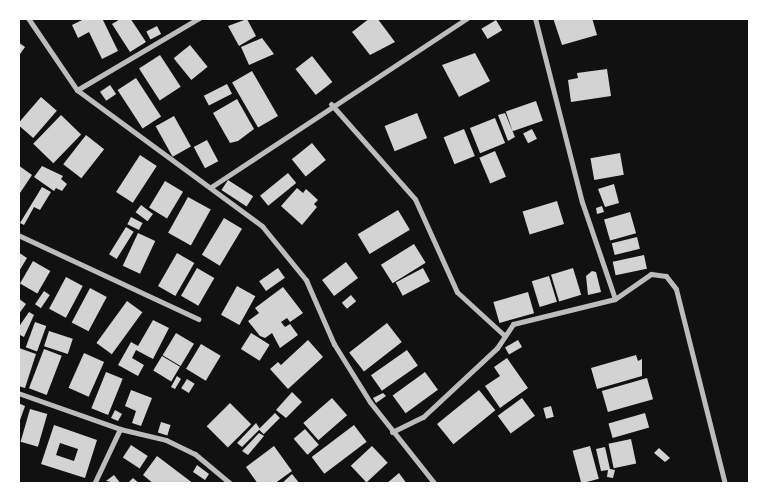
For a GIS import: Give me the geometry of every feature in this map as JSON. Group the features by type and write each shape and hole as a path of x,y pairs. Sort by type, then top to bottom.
{"street":[{"path":"28,18 77,90 262,226 306,280 334,344 392,432 435,484"},
{"path":"77,90 199,18"},
{"path":"211,187 331,104 467,18"},
{"path":"535,18 582,202 615,299"},
{"path":"331,104 415,199 457,292 504,335"},
{"path":"18,236 198,319"},
{"path":"392,432 423,417 497,348 513,324 615,299 651,274 666,276 676,289 725,484"},
{"path":"18,393 120,429 166,441 195,454 231,484"},
{"path":"94,484 120,429"}],"building":[{"path":"86,18 102,18 118,51 102,59 89,32 78,38 72,25"},
{"path":"122,18 130,18 146,42 130,52 112,24"},
{"path":"370,18 377,18 395,42 370,55 352,32"},
{"path":"553,18 592,18 597,35 562,45"},
{"path":"247,19 256,36 239,46 228,26"},
{"path":"496,20 502,30 488,39 481,29"},
{"path":"157,26 161,34 150,39 146,31"},
{"path":"262,38 274,54 249,65 241,47"},
{"path":"18,42 25,47 18,57"},
{"path":"190,45 208,67 191,80 174,58"},
{"path":"475,53 490,81 459,97 442,65"},
{"path":"160,55 181,87 160,100 139,69"},
{"path":"312,56 332,82 316,95 295,69"},
{"path":"607,69 611,96 571,102 568,80 578,78 577,73"},
{"path":"252,71 278,116 258,128 232,83"},
{"path":"136,78 161,117 143,129 118,90"},
{"path":"227,84 232,94 209,106 204,96"},
{"path":"110,85 116,94 106,101 100,92"},
{"path":"41,97 57,111 33,138 18,123"},
{"path":"237,99 254,129 238,141 230,143 213,113"},
{"path":"536,101 543,121 513,131 506,111"},
{"path":"417,113 427,138 395,151 385,126"},
{"path":"505,113 515,137 508,141 498,115"},
{"path":"61,115 81,134 53,163 33,144"},
{"path":"174,116 191,147 173,157 156,126"},
{"path":"495,118 505,143 480,153 470,128"},
{"path":"464,129 475,156 454,164 444,137"},
{"path":"532,129 537,139 528,143 523,134"},
{"path":"86,135 104,149 81,178 63,164"},
{"path":"207,140 218,161 205,168 194,147"},
{"path":"312,143 326,160 306,176 292,159"},
{"path":"495,151 506,177 490,183 479,158"},
{"path":"620,153 624,175 594,180 590,158"},
{"path":"140,155 157,166 133,203 116,192"},
{"path":"18,165 32,175 18,196"},
{"path":"42,166 63,176 61,179 67,184 62,191 56,188 54,191 34,177"},
{"path":"288,173 296,183 268,206 260,196"},
{"path":"228,180 253,196 247,206 221,190"},
{"path":"165,181 183,192 167,218 149,208"},
{"path":"614,184 619,203 605,207 598,189"},
{"path":"42,187 51,192 40,210 34,207 24,225 20,223"},
{"path":"297,188 303,193 306,189 318,200 314,204 317,207 302,225 281,206"},
{"path":"188,197 211,210 191,245 168,233"},
{"path":"557,201 564,224 530,234 523,212"},
{"path":"141,205 153,214 148,221 136,212"},
{"path":"602,206 604,212 597,214 596,208"},
{"path":"398,210 410,230 370,254 358,234"},
{"path":"630,212 636,233 610,241 604,219"},
{"path":"131,217 143,223 139,230 127,224"},
{"path":"224,218 242,229 220,266 202,255"},
{"path":"126,227 134,232 117,259 109,254"},
{"path":"138,233 155,241 140,274 123,266"},
{"path":"637,237 640,249 615,255 612,243"},
{"path":"414,244 426,263 393,283 381,265"},
{"path":"18,252 27,258 18,273"},
{"path":"177,253 194,263 175,296 158,286"},
{"path":"644,255 647,269 616,275 613,262"},
{"path":"33,261 50,271 37,294 20,284"},
{"path":"346,262 358,278 334,296 322,280"},
{"path":"197,268 214,278 198,306 181,296"},
{"path":"278,268 285,278 266,291 259,281"},
{"path":"423,268 430,281 403,296 396,283"},
{"path":"573,268 581,295 559,302 551,275"},
{"path":"592,271 596,272 601,292 588,295 586,276"},
{"path":"549,276 557,302 540,307 532,281"},
{"path":"66,277 83,286 66,318 49,309"},
{"path":"237,286 255,296 239,325 221,315"},
{"path":"283,287 303,313 290,322 287,318 281,322 285,327 290,324 298,335 280,348 272,333 265,338 260,336 248,321 259,313 255,308"},
{"path":"90,288 107,297 88,331 72,322"},
{"path":"44,291 50,295 41,308 35,304"},
{"path":"528,292 534,313 499,323 493,302"},
{"path":"351,295 356,301 347,309 342,303"},
{"path":"18,298 26,304 18,315"},
{"path":"127,301 142,312 112,354 96,343"},
{"path":"29,312 34,315 24,337 18,334 18,328"},
{"path":"153,320 169,328 153,359 136,350 132,358 144,365 138,376 118,365 131,342 138,346"},
{"path":"35,322 46,326 37,351 26,347"},
{"path":"387,323 402,342 364,371 349,353"},
{"path":"49,331 73,339 68,354 44,346"},
{"path":"176,333 194,344 181,366 163,355"},
{"path":"251,333 270,345 260,361 241,349"},
{"path":"308,340 323,357 288,389 270,369 278,362 281,365"},
{"path":"518,340 522,347 509,354 505,348"},
{"path":"201,344 221,356 206,381 186,369"},
{"path":"19,348 36,354 25,388 18,386"},
{"path":"44,349 62,356 47,395 29,388"},
{"path":"407,350 418,366 382,391 371,375"},
{"path":"84,353 104,362 89,397 69,388"},
{"path":"636,355 638,361 642,359 642,376 597,389 591,368"},
{"path":"162,356 180,367 171,381 153,371"},
{"path":"507,358 528,388 500,408 485,386 500,376 494,367"},
{"path":"106,372 123,379 108,415 91,408"},
{"path":"425,372 438,390 406,413 393,396"},
{"path":"177,376 181,379 175,389 171,387"},
{"path":"647,378 653,399 608,412 602,391"},
{"path":"187,379 195,384 189,393 181,388"},
{"path":"131,390 152,398 141,426 132,423 136,411 125,406"},
{"path":"479,390 495,410 453,444 437,424"},
{"path":"292,392 302,402 286,418 276,410"},
{"path":"383,393 386,396 376,403 373,398"},
{"path":"332,398 347,415 318,440 303,423"},
{"path":"522,398 535,416 511,433 498,416"},
{"path":"18,403 25,406 18,426"},
{"path":"230,403 251,424 228,448 207,426"},
{"path":"551,406 554,417 546,419 543,408"},
{"path":"30,409 47,414 38,447 21,442"},
{"path":"115,410 122,414 118,421 111,418"},
{"path":"275,413 280,418 264,434 259,429"},
{"path":"645,413 649,427 613,438 608,423"},
{"path":"161,422 171,425 167,435 158,433"},
{"path":"256,423 260,429 242,447 237,443"},
{"path":"54,425 97,440 85,478 41,464","holes":["60,443 78,449 74,461 56,455"]},
{"path":"354,425 367,442 324,474 312,457"},
{"path":"305,429 319,445 307,455 294,439"},
{"path":"259,433 264,436 248,455 242,451"},
{"path":"631,439 636,463 614,468 609,444"},
{"path":"131,445 148,456 140,468 123,458"},
{"path":"274,446 292,471 274,484 258,484 246,467"},
{"path":"372,446 388,463 366,483 351,466"},
{"path":"590,446 599,479 581,484 573,451"},
{"path":"605,447 610,469 615,470 613,478 607,477 608,470 601,471 596,449"},
{"path":"659,448 670,458 665,462 654,453"},
{"path":"157,456 194,484 154,484 143,475"},
{"path":"197,465 209,474 205,480 193,472"},
{"path":"399,473 407,484 386,484"},
{"path":"292,474 300,484 281,484"},
{"path":"114,475 121,484 106,481"},
{"path":"133,478 140,484 127,484"}]}
